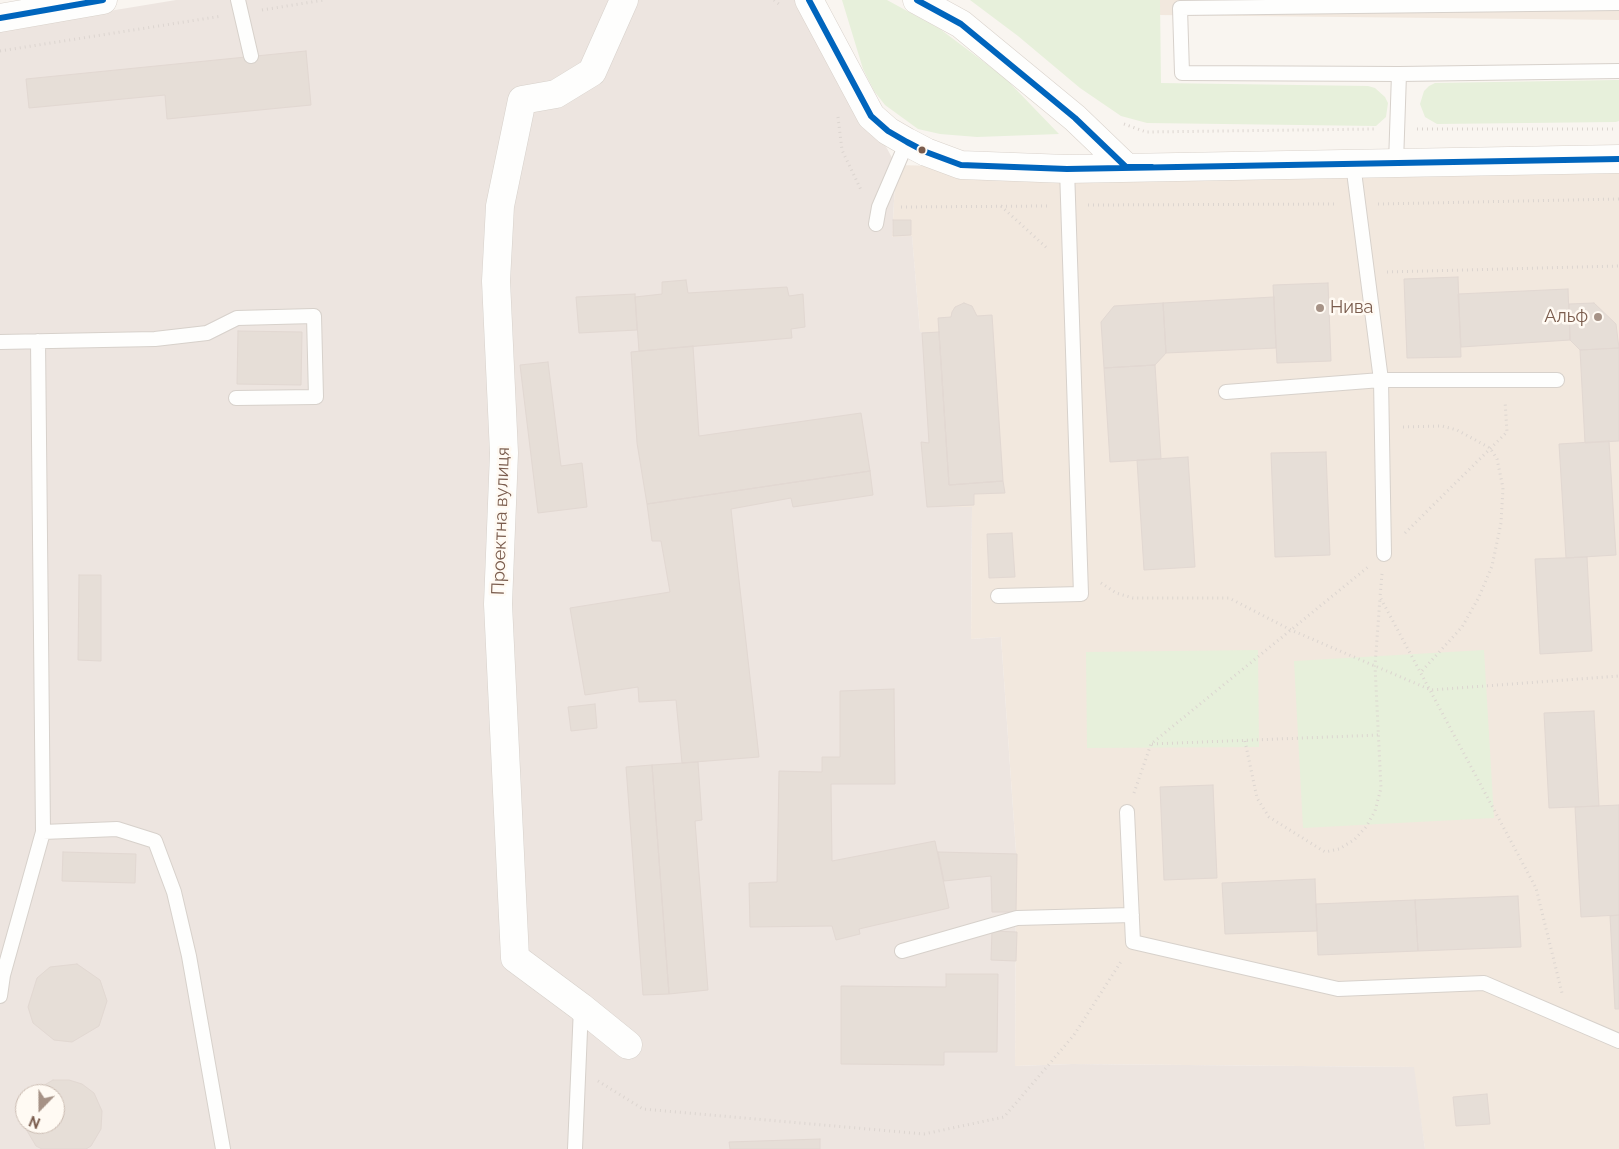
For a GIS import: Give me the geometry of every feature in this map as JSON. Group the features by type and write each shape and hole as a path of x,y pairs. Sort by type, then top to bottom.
{"street":[{"path":"0,18 103,0"},
{"name":"Проектна вулиця","path":"624,0 592,72 556,94 522,100 500,206 496,281 504,454 498,604 515,958 581,1006 628,1045"},
{"path":"808,0 871,116 888,131 926,152 961,165 1067,168 1619,159"},
{"path":"918,0 961,24 1075,118 1126,167"}],"lane":[{"path":"1619,3 1180,8 1182,73 1399,74 1619,71"},
{"path":"239,7 251,56"},
{"path":"1396,163 1399,74"},
{"path":"876,224 879,208 908,142"},
{"path":"1354,164 1381,380 1384,554"},
{"path":"998,596 1081,594 1067,168"},
{"path":"0,342 155,339 207,333 237,318 314,316 316,397 236,398"},
{"path":"0,996 3,975 43,832 38,341"},
{"path":"1226,392 1381,380 1557,380"},
{"path":"1127,812 1133,942 1338,989 1484,983 1619,1042"},
{"path":"43,832 117,829 155,841 174,892 189,956 223,1149"},
{"path":"902,951 1017,918 1132,915"},
{"path":"575,1149 581,1006"}],"path":[{"path":"0,51 239,7 324,0"},
{"path":"1119,122 1146,132 1619,128"},
{"path":"1000,206 1070,271"},
{"path":"1367,272 1619,266"},
{"path":"1127,812 1151,744 1384,554 1506,432 1504,380"},
{"path":"1382,427 1442,426 1457,430 1490,448 1497,459 1503,488 1501,523 1492,566 1479,597 1462,627 1421,672"},
{"path":"1245,741 1257,798 1269,817 1315,848 1329,853 1354,840 1366,827 1375,811 1381,788 1375,666 1384,554"},
{"path":"1080,566 1091,576 1116,592 1133,598 1229,598 1291,630 1431,690 1619,676"},
{"path":"1380,597 1536,888 1558,970 1567,1020"},
{"path":"1151,744 1379,735"},
{"path":"578,1069 644,1109 924,1134 1004,1117 1074,1035 1133,942"}],"shaded area":[{"path":"176,0 806,0 896,165 892,237 912,236 920,332 939,332 950,507 972,507 971,639 1001,637 1016,852 1015,1066 1072,1064 1414,1067 1425,1149 0,1149 0,29"},
{"path":"1064,0 1619,0 1619,20 1065,14"},
{"path":"1619,160 1619,1149 1425,1149 1413,1067 1072,1064 1015,1066 1016,852 1001,637 971,639 972,507 950,507 939,332 920,332 912,237 892,237 896,165 1067,169"}],"green space":[{"path":"842,0 887,0 940,29 1004,77 1059,134 977,137 940,134 918,129 885,105 874,91 863,69"},
{"path":"970,0 1160,0 1161,83 1368,86 1375,88 1385,97 1388,103 1386,117 1376,126 1147,123 1121,116 1080,88 1018,36"},
{"path":"1619,80 1619,121 1616,122 1437,124 1425,117 1420,104 1424,91 1435,83"},
{"path":"1258,650 1259,747 1087,748 1086,652"},
{"path":"1484,650 1494,818 1303,828 1294,661"}],"building":[{"path":"306,51 311,105 167,119 165,95 29,108 26,79"},
{"path":"893,220 911,220 911,235 893,236"},
{"path":"1458,277 1461,357 1407,358 1404,279"},
{"path":"686,280 688,293 787,287 789,296 803,294 805,327 791,329 792,338 639,351 635,297 662,294 662,282"},
{"path":"1328,283 1331,361 1277,363 1273,285"},
{"path":"1568,289 1570,340 1461,347 1458,294"},
{"path":"635,294 637,330 579,333 576,297"},
{"path":"1274,297 1276,348 1166,353 1163,303"},
{"path":"964,303 972,306 977,316 992,315 1003,481 949,485 938,318 951,317 955,307"},
{"path":"1163,303 1166,353 1155,365 1104,368 1101,322 1114,306"},
{"path":"1594,303 1616,324 1619,348 1580,350 1570,340 1569,304"},
{"path":"238,331 302,332 301,385 237,384"},
{"path":"939,332 949,485 1003,481 1005,493 974,494 974,505 927,507 921,442 929,443 922,333"},
{"path":"693,346 699,436 861,413 870,471 647,504 637,443 631,352"},
{"path":"1619,348 1619,441 1585,443 1580,350"},
{"path":"548,362 561,466 582,463 587,507 538,513 520,365"},
{"path":"1155,365 1161,459 1110,462 1104,368"},
{"path":"1609,441 1616,555 1566,558 1559,444"},
{"path":"1326,452 1330,555 1275,557 1271,453"},
{"path":"1188,457 1195,567 1144,570 1137,460"},
{"path":"870,471 873,495 793,507 791,498 731,509 759,757 682,763 676,700 639,702 638,687 585,695 570,608 670,592 661,541 652,541 647,504"},
{"path":"1012,533 1015,577 989,578 987,534"},
{"path":"1587,557 1592,651 1540,654 1535,559"},
{"path":"79,575 101,575 101,661 78,660"},
{"path":"894,689 895,784 831,784 832,861 935,841 949,908 859,929 860,934 836,940 832,926 750,927 749,883 777,882 779,771 822,772 822,757 840,757 840,691"},
{"path":"595,704 597,728 571,731 568,707"},
{"path":"1594,711 1599,806 1549,808 1544,713"},
{"path":"698,762 702,820 695,821 708,990 669,994 652,765"},
{"path":"652,765 669,994 643,995 626,767"},
{"path":"1213,785 1217,878 1164,880 1160,787"},
{"path":"1619,805 1619,915 1581,917 1575,807"},
{"path":"63,852 136,854 135,883 62,881"},
{"path":"938,852 1017,854 1016,912 992,912 991,876 944,881"},
{"path":"1315,879 1317,931 1225,934 1222,883"},
{"path":"1518,896 1521,947 1418,951 1415,900"},
{"path":"1415,900 1418,951 1318,955 1316,904"},
{"path":"1619,915 1619,1009 1615,1009 1610,916"},
{"path":"992,931 1017,932 1016,961 991,960"},
{"path":"77,964 100,980 107,1001 99,1026 72,1042 54,1040 33,1023 28,1007 37,978 50,967"},
{"path":"946,974 998,974 997,1052 944,1052 944,1065 841,1064 841,986 946,987"},
{"path":"53,1080 69,1080 82,1084 94,1093 102,1111 101,1129 91,1146 86,1149 42,1149 36,1146 29,1134 65,1134 65,1084 46,1084"},
{"path":"1487,1094 1490,1124 1456,1126 1453,1097"},
{"path":"820,1139 820,1149 730,1149 729,1142"}],"transit line":[{"path":"0,18 103,0"},
{"path":"809,0 871,116 888,131 907,142 926,152 961,165 1067,169 1619,159"},
{"path":"917,0 961,24 1075,118 1126,167 1152,167"}],"place":[{"name":"Нива","path":"1320,308"},
{"name":"Альф","path":"1598,317"}]}
